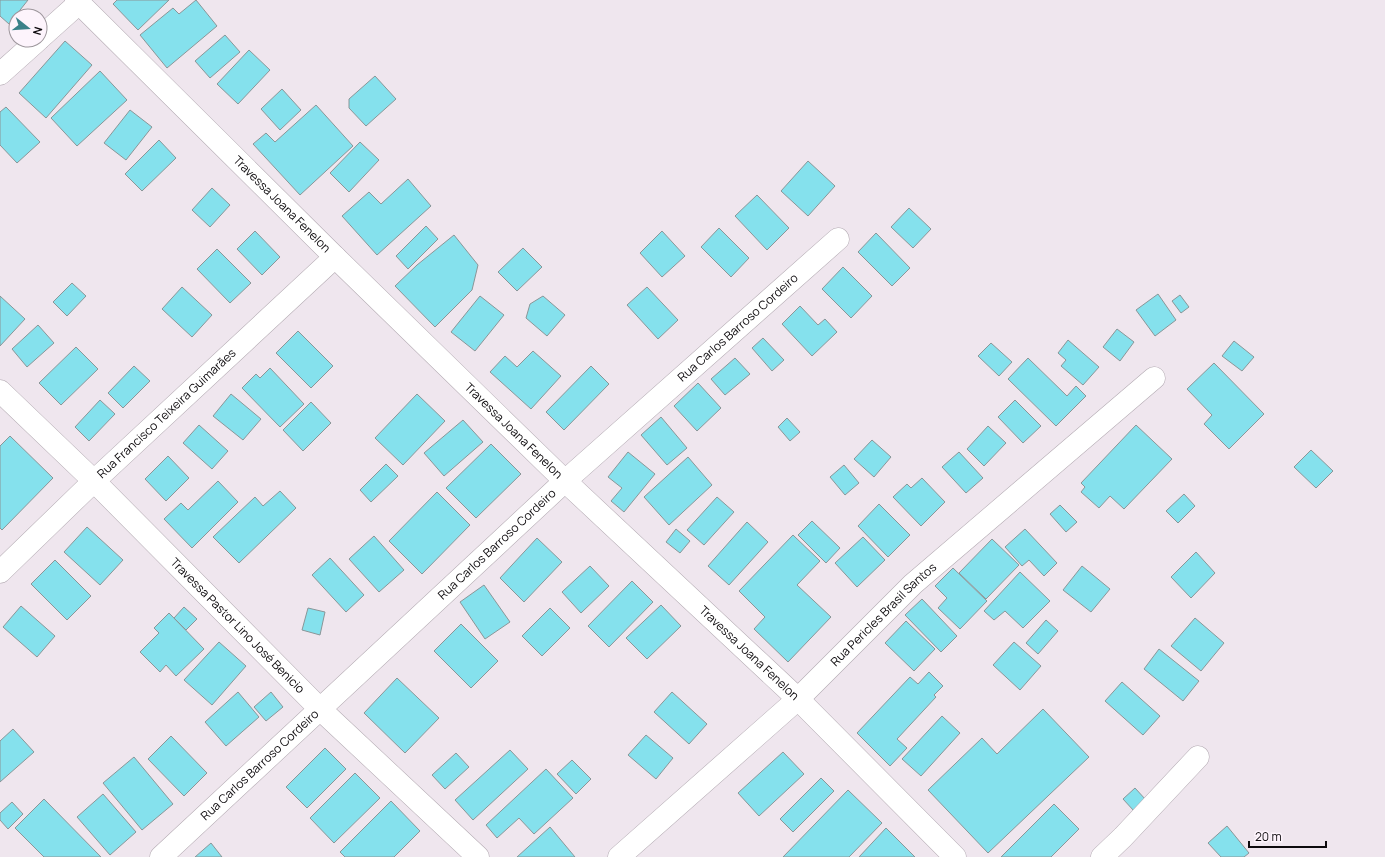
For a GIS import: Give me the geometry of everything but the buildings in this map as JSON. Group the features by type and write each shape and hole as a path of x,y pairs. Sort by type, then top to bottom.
{"street":[{"path":"48,30 77,1"},
{"name":"Travessa Joana Fenelon","path":"77,1 335,257 565,481 798,699 955,857"},
{"path":"0,74 29,48"},
{"name":"Rua Carlos Barroso Cordeiro","path":"162,857 565,481 838,239"},
{"name":"Rua Francisco Teixeira Guimarães","path":"0,572 94,481 335,257"},
{"name":"Rua Pericles Brasil Santos","path":"619,857 798,699 913,584 1154,378"},
{"name":"Travessa Pastor Lino José Benicio","path":"0,391 94,481 320,708 478,857"},
{"path":"1102,857 1123,837 1198,757"}]}
